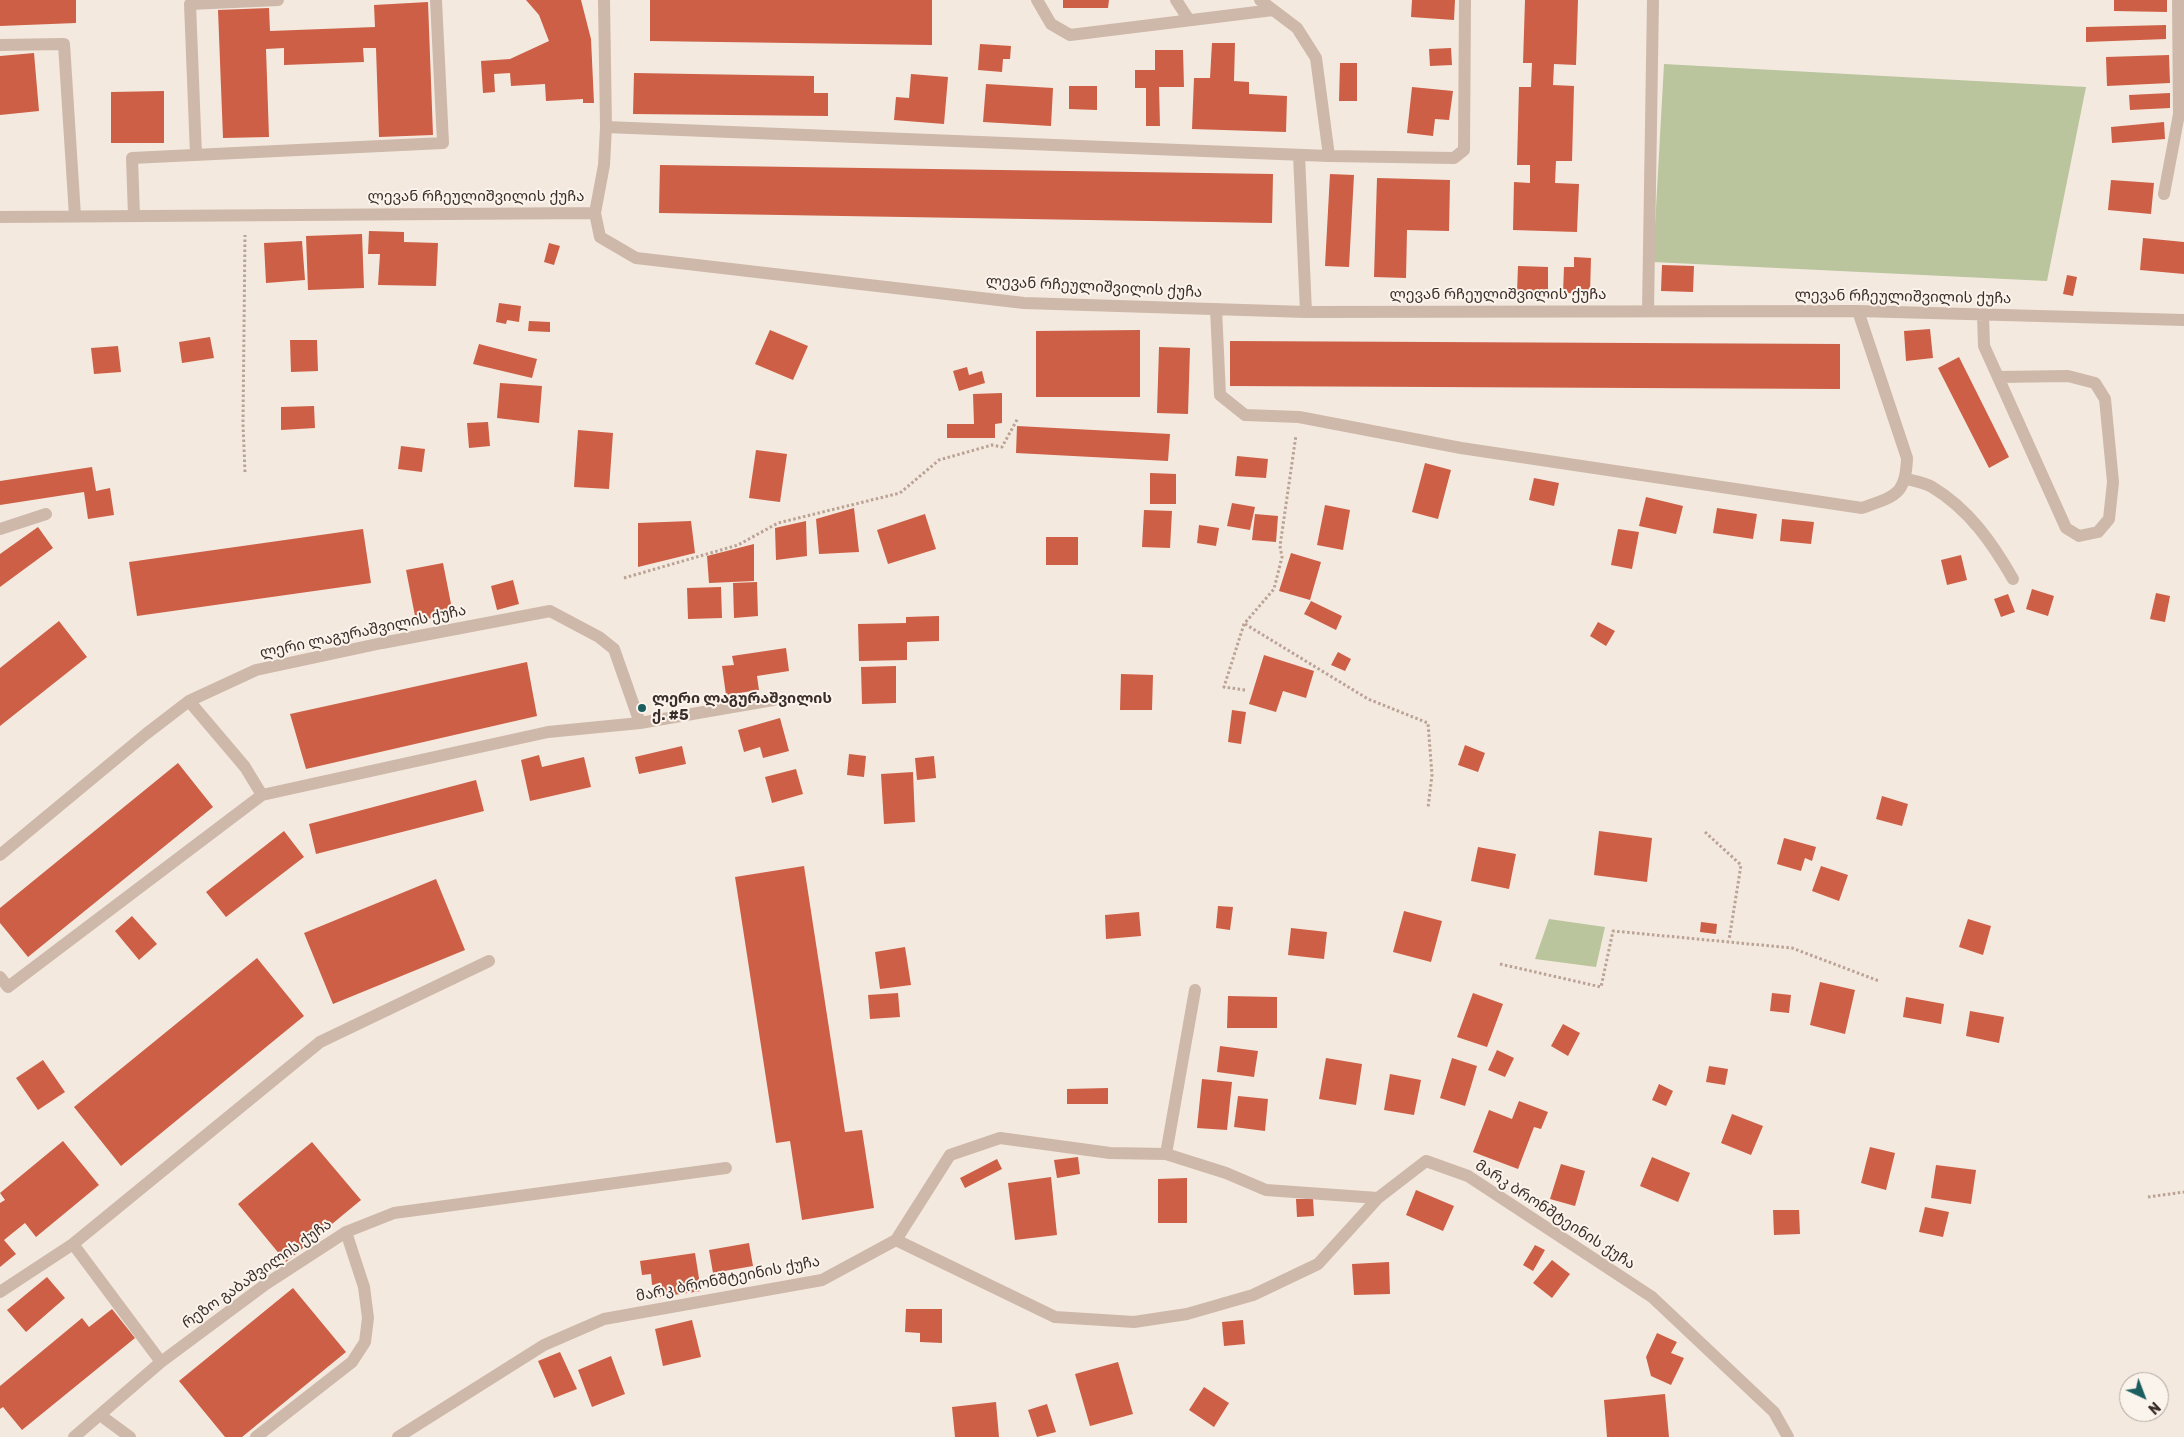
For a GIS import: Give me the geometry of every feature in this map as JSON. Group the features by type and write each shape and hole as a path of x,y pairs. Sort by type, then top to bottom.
{"street":[{"path":"196,155 190,4 278,0"},
{"path":"134,216 132,158 443,143 436,0"},
{"path":"596,213 604,165 606,127 604,0"},
{"path":"1037,0 1051,24 1070,35 1273,10"},
{"path":"1176,0 1189,20"},
{"path":"1260,0 1297,28 1316,58 1329,156"},
{"path":"606,127 1299,155 1454,158 1464,150 1465,0"},
{"path":"1648,311 1653,0"},
{"path":"2164,194 2182,115 2178,0"},
{"path":"0,45 64,44 75,216"},
{"path":"1299,155 1306,312"},
{"name":"ლევან რჩეულიშვილის ქუჩა","path":"0,217 596,213 600,237 636,258 1024,303 1306,312 1858,312 2184,320"},
{"path":"1216,309 1220,395 1245,415 1299,417 1461,448 1862,508 1893,496 1906,479 1907,458 1858,312"},
{"path":"1983,315 1984,346 2066,528 2079,536 2098,532 2109,519 2113,482 2105,399 2095,383 2068,376 1998,377"},
{"path":"1906,479 1931,486 1959,507 1992,542 2013,579"},
{"path":"0,529 46,514"},
{"name":"ლერი ლაგურაშვილის ქუჩა","path":"0,856 139,740 190,701 256,670 550,611 599,637 614,649 640,723"},
{"path":"0,977 8,987 262,795 548,732 640,723 773,700"},
{"path":"190,701 245,768 262,795"},
{"path":"0,1292 72,1244 320,1042 488,961"},
{"path":"1166,1154 1195,990"},
{"path":"896,1240 950,1155 1000,1138 1110,1153 1166,1154 1226,1173 1266,1190 1378,1198"},
{"name":"მარკ ბრონშტეინის ქუჩა","path":"398,1437 544,1346 604,1319 822,1280 896,1240 1055,1317 1134,1322 1187,1314 1253,1295 1318,1264 1378,1198 1426,1161 1468,1176 1652,1297 1774,1412 1788,1437"},
{"name":"რეზო გაბაშვილის ქუჩა","path":"74,1437 161,1362 266,1284 346,1232 394,1213 726,1168"},
{"path":"256,1437 352,1362 365,1342 368,1318 364,1287 346,1232"},
{"path":"72,1244 161,1362"},
{"path":"100,1415 130,1437"}],"path":[{"path":"245,234 243,415 245,472"},
{"path":"1245,690 1224,687 1244,624 1274,590 1282,557 1280,546 1299,417"},
{"path":"624,578 738,545 778,523 900,493 939,460 992,445 1002,446 1018,418"},
{"path":"1244,624 1368,699 1428,723 1432,775 1428,808"},
{"path":"1705,832 1741,865 1729,940"},
{"path":"1500,964 1601,987 1613,931 1729,940 1792,948 1878,981"},
{"path":"2148,1197 2184,1192"}],"green space":[{"path":"1664,64 2086,87 2047,281 1653,262"},
{"path":"1549,919 1605,927 1596,967 1535,959"}],"building":[{"path":"0,0 76,0 76,23 0,26"},
{"path":"526,0 581,0 591,39 594,103 583,103 583,99 546,101 545,84 511,86 510,73 494,74 495,92 483,93 481,61 510,59 549,41 539,15"},
{"path":"650,0 932,0 932,45 650,41"},
{"path":"1063,0 1109,0 1108,8 1063,8"},
{"path":"1412,0 1455,0 1454,20 1411,17"},
{"path":"1525,0 1578,0 1576,65 1554,64 1553,85 1574,86 1572,161 1556,161 1555,183 1579,184 1577,232 1513,230 1514,182 1530,183 1530,165 1517,165 1519,87 1531,87 1532,63 1523,63"},
{"path":"2114,0 2167,0 2167,12 2114,11"},
{"path":"428,2 433,135 379,137 376,48 363,48 364,62 284,65 284,48 266,49 269,137 223,138 218,10 269,8 270,31 375,27 374,5"},
{"path":"2166,25 2166,39 2086,42 2086,27"},
{"path":"1212,43 1235,43 1234,81 1249,82 1249,94 1287,96 1286,132 1192,129 1194,78 1210,78"},
{"path":"980,44 1011,46 1010,59 1003,59 1002,72 978,70"},
{"path":"1451,48 1452,65 1430,66 1429,49"},
{"path":"1155,50 1183,50 1184,87 1159,87 1160,126 1146,126 1146,88 1135,88 1135,70 1155,70"},
{"path":"34,53 39,111 0,115 0,56"},
{"path":"2169,55 2170,83 2107,86 2106,57"},
{"path":"1340,63 1357,63 1357,101 1339,101"},
{"path":"634,73 814,76 814,93 828,93 828,116 633,114"},
{"path":"911,74 948,77 944,124 894,120 896,97 909,98"},
{"path":"986,84 1053,88 1051,126 983,122"},
{"path":"1069,86 1097,86 1097,110 1069,109"},
{"path":"1412,87 1453,91 1449,120 1435,119 1433,136 1407,133"},
{"path":"164,91 164,143 111,143 111,92"},
{"path":"2170,93 2170,108 2130,110 2129,95"},
{"path":"2164,122 2165,139 2112,143 2111,127"},
{"path":"660,165 1273,174 1272,223 659,213"},
{"path":"1330,174 1354,175 1349,267 1325,266"},
{"path":"1377,178 1450,180 1449,231 1407,230 1406,278 1374,277"},
{"path":"2111,180 2154,183 2151,214 2108,210"},
{"path":"369,231 404,232 404,242 438,243 436,286 378,285 380,254 368,254"},
{"path":"362,234 364,288 308,290 306,236"},
{"path":"2143,238 2184,242 2184,274 2140,270"},
{"path":"302,241 305,280 266,283 264,243"},
{"path":"549,243 560,246 554,265 544,262"},
{"path":"1574,257 1591,258 1590,294 1563,293 1564,267 1574,267"},
{"path":"1662,265 1694,266 1693,292 1661,291"},
{"path":"1518,266 1548,267 1548,293 1517,293"},
{"path":"2067,275 2077,277 2073,296 2063,294"},
{"path":"499,303 521,306 519,322 507,320 506,324 496,322"},
{"path":"529,321 550,322 550,332 528,331"},
{"path":"1930,329 1933,358 1906,361 1904,331"},
{"path":"770,330 808,346 793,380 755,364"},
{"path":"1140,330 1140,397 1036,397 1036,331"},
{"path":"210,337 214,358 182,363 179,342"},
{"path":"290,340 317,340 318,371 291,372"},
{"path":"1230,341 1840,344 1840,389 1230,386"},
{"path":"479,344 537,359 532,378 473,364"},
{"path":"118,346 121,372 94,374 91,348"},
{"path":"1159,347 1190,348 1188,414 1157,413"},
{"path":"1959,357 2009,457 1989,468 1938,368"},
{"path":"967,367 969,375 982,371 985,383 959,391 953,371"},
{"path":"500,383 542,386 539,423 497,418"},
{"path":"1002,393 1002,423 995,424 995,438 947,438 947,424 974,424 973,394"},
{"path":"314,406 315,428 281,430 281,407"},
{"path":"488,422 490,446 469,448 467,423"},
{"path":"1017,426 1170,434 1168,461 1016,453"},
{"path":"578,430 613,433 609,489 574,487"},
{"path":"401,446 425,449 422,472 398,469"},
{"path":"756,450 787,454 780,502 749,498"},
{"path":"1237,456 1268,459 1266,478 1235,476"},
{"path":"1425,463 1451,470 1438,519 1412,512"},
{"path":"92,467 96,491 110,488 114,515 88,519 84,492 0,505 0,481"},
{"path":"1150,473 1176,474 1176,504 1150,504"},
{"path":"1534,478 1559,483 1554,506 1529,500"},
{"path":"1646,497 1683,506 1676,534 1639,526"},
{"path":"1232,503 1255,507 1250,530 1227,526"},
{"path":"1325,505 1350,510 1343,550 1317,545"},
{"path":"854,508 859,552 819,554 816,519"},
{"path":"1717,508 1757,514 1753,539 1713,533"},
{"path":"1144,510 1172,511 1170,548 1142,547"},
{"path":"925,514 936,549 888,564 877,530"},
{"path":"1255,514 1278,516 1276,542 1252,540"},
{"path":"1782,519 1814,522 1811,544 1780,541"},
{"path":"691,521 695,553 638,567 638,523"},
{"path":"806,521 807,556 776,560 775,528"},
{"path":"1199,525 1219,528 1216,546 1197,543"},
{"path":"38,527 53,548 0,587 0,554"},
{"path":"363,529 371,583 137,616 129,562"},
{"path":"1618,529 1639,532 1632,569 1611,565"},
{"path":"1046,537 1078,537 1078,565 1046,565"},
{"path":"754,544 754,581 709,583 707,556"},
{"path":"1291,553 1321,562 1310,600 1279,591"},
{"path":"1961,555 1967,580 1947,585 1941,560"},
{"path":"443,563 453,614 416,621 406,570"},
{"path":"513,580 519,604 497,610 491,586"},
{"path":"757,582 758,616 734,618 733,583"},
{"path":"721,587 722,618 688,619 687,588"},
{"path":"2032,589 2054,596 2048,616 2026,609"},
{"path":"2156,593 2170,596 2165,622 2150,619"},
{"path":"2008,594 2015,612 2001,617 1994,599"},
{"path":"1311,601 1342,616 1336,630 1304,614"},
{"path":"939,616 939,641 907,642 907,660 859,661 858,624 906,623 906,617"},
{"path":"59,621 87,657 0,726 0,668"},
{"path":"1598,622 1615,631 1606,646 1590,636"},
{"path":"786,648 789,671 757,676 759,690 726,695 722,666 734,665 732,656"},
{"path":"1338,652 1351,659 1345,671 1331,665"},
{"path":"1264,655 1314,671 1306,698 1283,691 1276,712 1249,704"},
{"path":"527,662 537,716 306,769 290,714"},
{"path":"896,666 896,703 862,704 861,667"},
{"path":"1121,674 1153,675 1152,710 1120,710"},
{"path":"1232,710 1246,712 1241,744 1228,742"},
{"path":"780,718 789,751 763,758 760,747 744,752 738,730"},
{"path":"1465,745 1485,753 1478,772 1458,765"},
{"path":"682,746 686,764 639,774 635,757"},
{"path":"849,754 866,756 864,777 847,775"},
{"path":"539,755 542,767 584,757 591,787 530,801 521,760"},
{"path":"934,756 936,778 917,780 915,758"},
{"path":"178,763 213,807 28,957 0,923 0,908"},
{"path":"796,769 803,794 772,803 765,777"},
{"path":"913,772 915,822 884,824 881,774"},
{"path":"476,780 484,811 316,854 309,824"},
{"path":"1882,796 1908,804 1902,826 1876,819"},
{"path":"284,831 304,857 226,917 206,892"},
{"path":"1599,831 1652,838 1647,882 1594,875"},
{"path":"1784,838 1816,847 1812,861 1805,858 1801,871 1777,864"},
{"path":"1478,847 1516,854 1509,889 1471,881"},
{"path":"804,866 845,1132 862,1130 874,1208 802,1220 790,1141 776,1143 735,877"},
{"path":"1821,866 1848,875 1839,901 1812,891"},
{"path":"436,879 465,950 333,1004 304,933"},
{"path":"1218,906 1233,907 1230,930 1216,928"},
{"path":"1404,911 1442,921 1431,962 1393,952"},
{"path":"1139,912 1141,936 1106,939 1105,915"},
{"path":"132,916 157,944 139,960 115,931"},
{"path":"1968,919 1991,926 1983,955 1959,947"},
{"path":"1701,922 1717,924 1716,934 1700,932"},
{"path":"1291,928 1327,932 1324,959 1288,955"},
{"path":"905,947 911,985 880,989 875,952"},
{"path":"257,958 304,1016 121,1166 74,1107"},
{"path":"1820,982 1855,990 1845,1034 1810,1025"},
{"path":"898,993 900,1017 870,1019 868,995"},
{"path":"1473,993 1503,1004 1487,1047 1457,1037"},
{"path":"1772,993 1791,995 1789,1013 1770,1011"},
{"path":"1228,996 1277,997 1277,1028 1227,1028"},
{"path":"1906,997 1944,1004 1941,1024 1903,1017"},
{"path":"1970,1011 2004,1017 1999,1043 1966,1036"},
{"path":"1563,1024 1580,1033 1568,1056 1551,1046"},
{"path":"1220,1046 1258,1051 1254,1077 1217,1072"},
{"path":"1497,1050 1514,1058 1505,1077 1488,1070"},
{"path":"1326,1058 1362,1064 1356,1105 1319,1099"},
{"path":"1452,1058 1477,1066 1465,1106 1440,1098"},
{"path":"43,1060 65,1092 38,1110 16,1078"},
{"path":"1709,1066 1728,1069 1725,1085 1706,1082"},
{"path":"1390,1074 1421,1080 1414,1115 1384,1110"},
{"path":"1202,1079 1232,1082 1227,1130 1197,1128"},
{"path":"1659,1084 1673,1091 1666,1106 1652,1100"},
{"path":"1108,1088 1108,1104 1067,1104 1067,1089"},
{"path":"1238,1096 1268,1099 1265,1131 1234,1127"},
{"path":"1519,1101 1548,1112 1541,1129 1534,1127 1518,1169 1473,1152 1489,1110 1512,1119"},
{"path":"1732,1114 1763,1126 1751,1155 1721,1143"},
{"path":"63,1141 99,1185 36,1237 25,1223 4,1240 16,1254 0,1267 0,1203 5,1200 0,1193"},
{"path":"312,1142 361,1200 286,1262 238,1204"},
{"path":"1870,1147 1895,1153 1886,1190 1861,1183"},
{"path":"1078,1157 1080,1174 1057,1178 1054,1160"},
{"path":"1652,1157 1690,1173 1678,1202 1640,1186"},
{"path":"997,1159 1002,1169 965,1188 960,1178"},
{"path":"1561,1164 1585,1171 1575,1206 1550,1199"},
{"path":"1936,1165 1976,1170 1971,1204 1931,1198"},
{"path":"1051,1177 1057,1235 1015,1240 1008,1183"},
{"path":"1187,1178 1187,1223 1158,1223 1158,1179"},
{"path":"1416,1190 1454,1206 1443,1231 1406,1215"},
{"path":"1296,1199 1313,1199 1314,1216 1297,1217"},
{"path":"1925,1207 1949,1212 1943,1237 1919,1232"},
{"path":"1773,1210 1799,1210 1800,1234 1774,1235"},
{"path":"749,1243 753,1266 713,1273 709,1250"},
{"path":"1535,1245 1545,1250 1533,1271 1523,1265"},
{"path":"695,1253 701,1291 660,1297 658,1284 652,1285 651,1274 642,1275 640,1261"},
{"path":"1552,1260 1570,1274 1552,1298 1533,1283"},
{"path":"1389,1262 1390,1294 1354,1295 1352,1264"},
{"path":"47,1277 65,1298 26,1332 7,1310"},
{"path":"293,1288 346,1352 242,1437 225,1437 179,1381"},
{"path":"112,1309 135,1338 22,1430 3,1407 0,1409 0,1386 82,1318 89,1327"},
{"path":"906,1309 942,1309 942,1343 920,1342 920,1333 905,1332"},
{"path":"692,1320 701,1357 663,1366 655,1329"},
{"path":"1243,1320 1245,1344 1224,1346 1222,1322"},
{"path":"1657,1333 1677,1342 1671,1353 1684,1358 1671,1385 1651,1376 1646,1357"},
{"path":"560,1352 577,1389 554,1398 538,1361"},
{"path":"611,1356 625,1394 592,1407 578,1370"},
{"path":"1118,1362 1133,1414 1090,1426 1075,1374"},
{"path":"1204,1387 1229,1403 1214,1427 1189,1410"},
{"path":"1665,1394 1669,1437 1607,1437 1604,1400"},
{"path":"996,1402 999,1437 955,1437 952,1407"},
{"path":"1047,1404 1056,1432 1037,1437 1028,1410"}],"place":[{"name":"ლერი ლაგურაშვილის ქ. #5","path":"642,708"}]}
